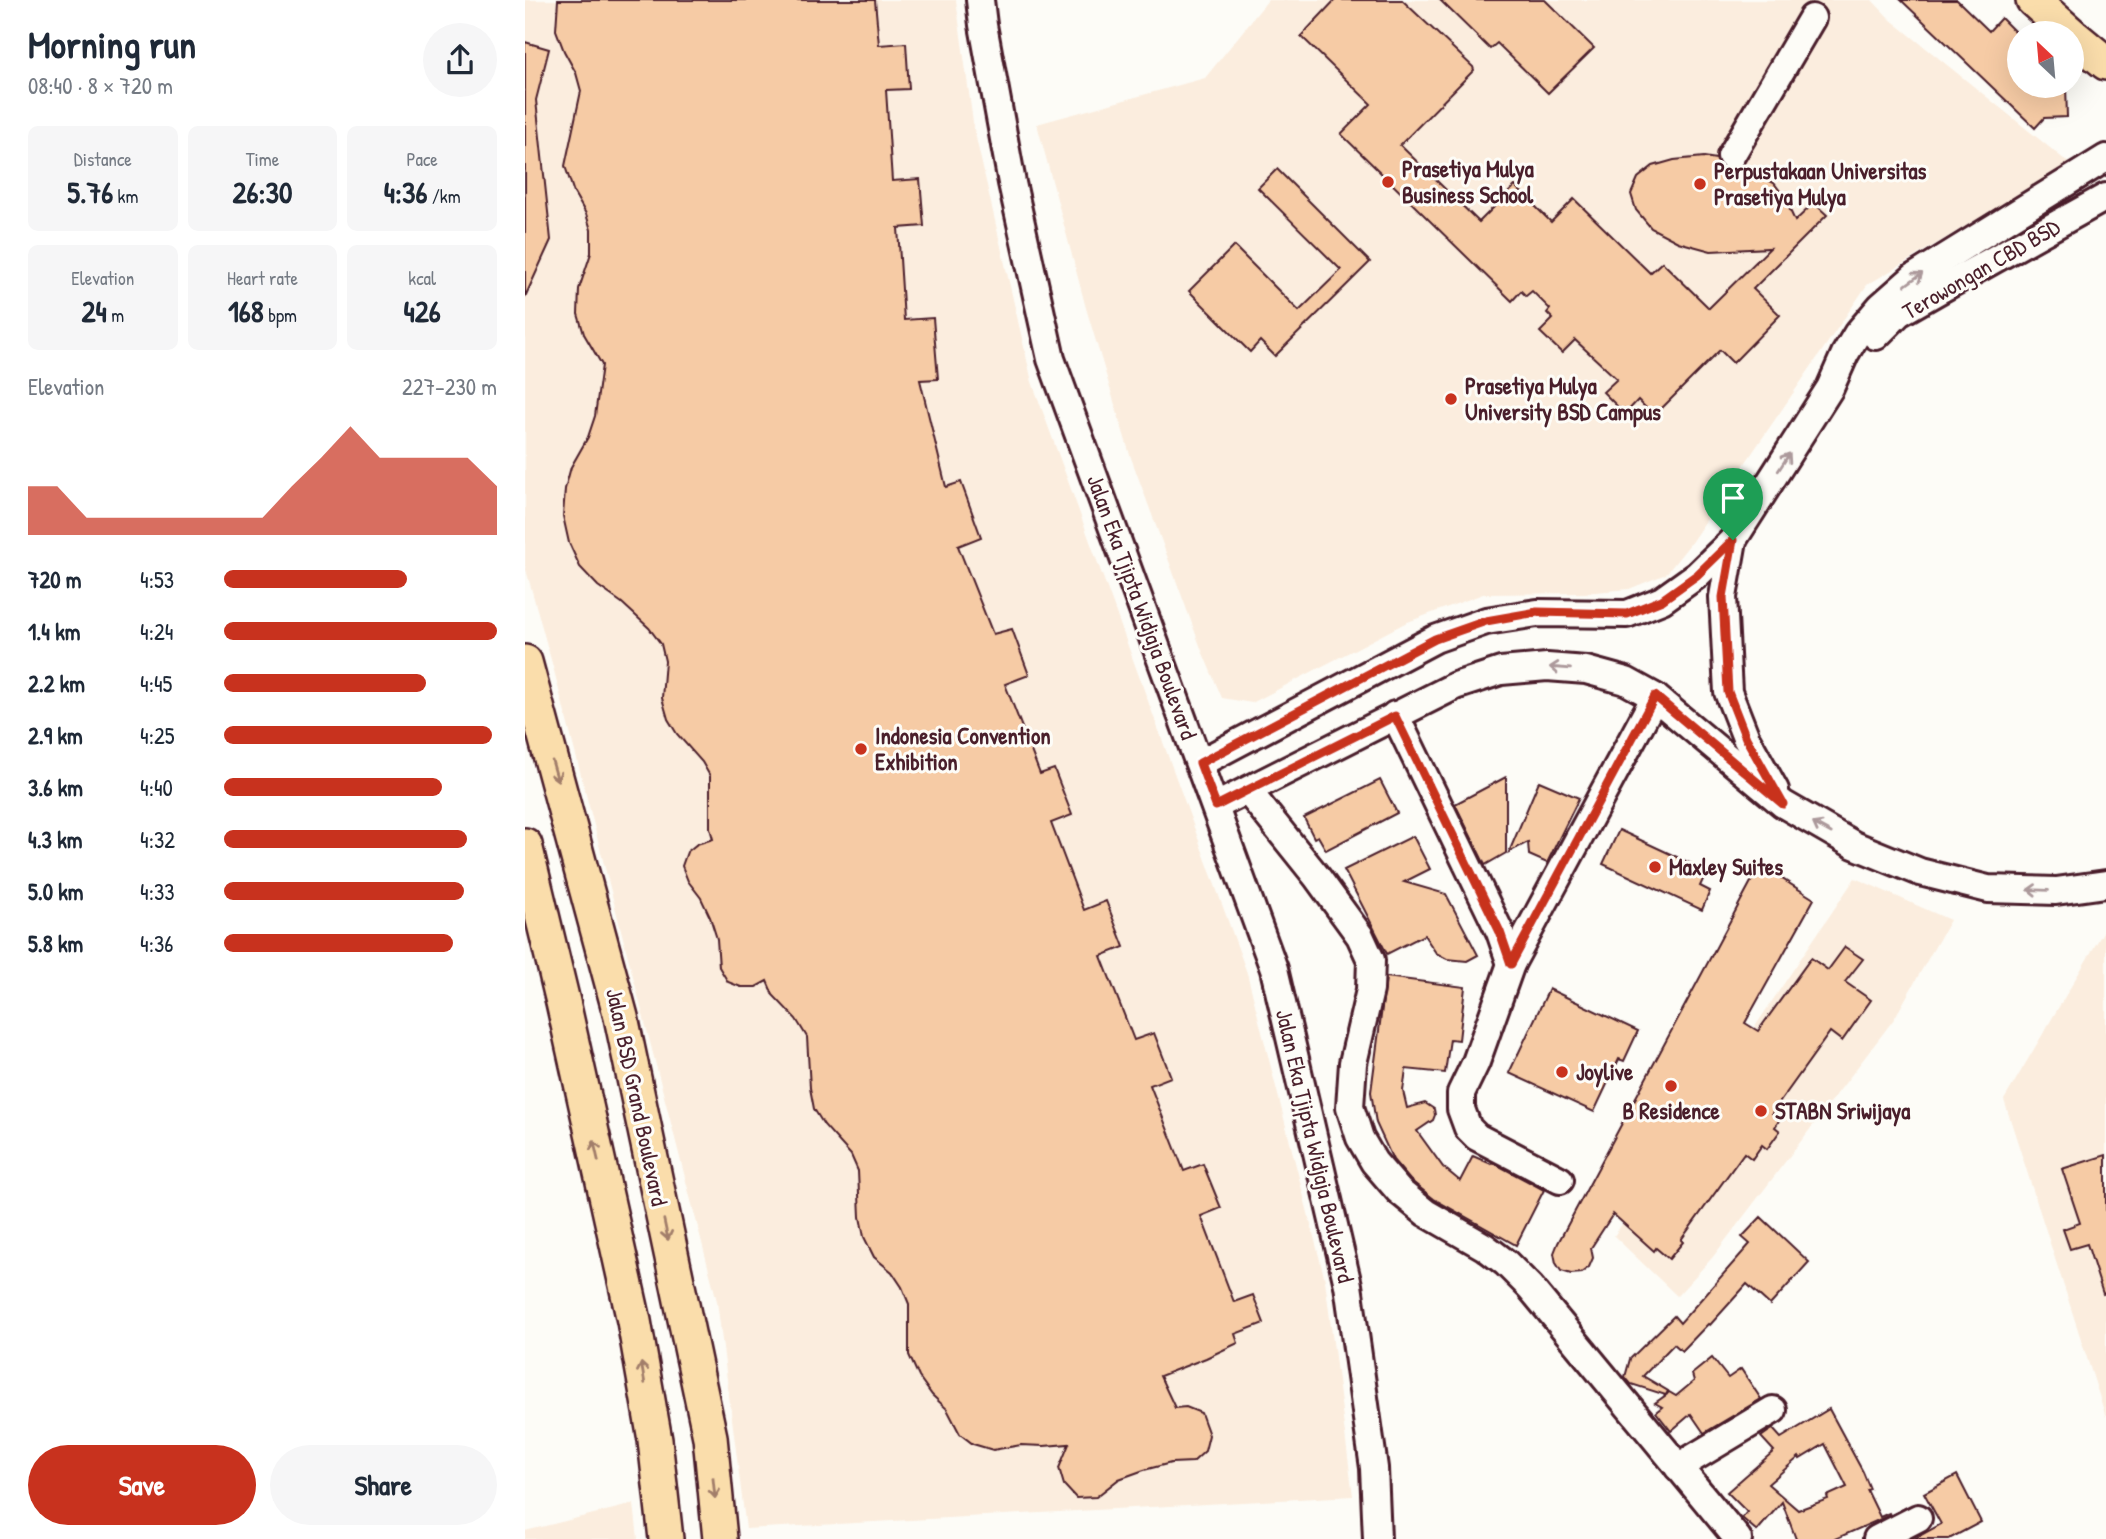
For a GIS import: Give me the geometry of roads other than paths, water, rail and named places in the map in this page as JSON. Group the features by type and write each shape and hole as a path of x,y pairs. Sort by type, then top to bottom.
{"main road":[{"path":"2033,0 2056,21"},
{"path":"2084,45 2106,63"},
{"name":"Jalan BSD Grand Boulevard","path":"525,662 615,990 710,1437 720,1539"},
{"path":"525,845 634,1321 655,1440 666,1539"},
{"path":"563,1002 615,990"},
{"path":"655,1440 710,1437"}],"street":[{"name":"Jalan Eka Tjipta Widjaja Boulevard","path":"980,0 1012,183 1051,359 1274,969 1348,1285 1374,1468 1377,1539"},
{"path":"1731,156 1812,18"},
{"path":"1200,763 1435,639 1486,621 1537,612 1627,614 1662,600 1697,575 1733,540 1834,381 1857,334 1881,306 1914,278 2106,158"},
{"name":"Terowongan CBD BSD","path":"1834,381 1899,313 2106,197"},
{"path":"1733,540 1723,597 1728,692 1746,738 1783,804"},
{"path":"1216,806 1455,685 1501,671 1548,667 1586,670 1626,681 1655,696 1783,804 1854,845 1920,872 1988,889 2056,891 2106,884"},
{"path":"1560,1180 1476,1137 1468,1128 1461,1109 1461,1093 1476,1062 1511,964 1655,696"},
{"path":"1395,716 1500,932 1511,964"},
{"path":"1248,791 1360,936 1371,960 1370,990 1353,1063 1350,1107 1360,1138 1374,1162 1399,1191 1426,1213 1485,1247 1530,1287 1738,1539"},
{"path":"1678,1467 1773,1410"},
{"path":"1877,1539 1918,1518"}],"place":[{"name":"Prasetiya Mulya Business School","path":"1388,182"},
{"name":"Perpustakaan Universitas Prasetiya Mulya","path":"1700,184"},
{"name":"Prasetiya Mulya University BSD Campus","path":"1451,399"},
{"name":"Indonesia Convention Exhibition","path":"861,749"},
{"name":"Maxley Suites","path":"1655,867"},
{"name":"Joylive","path":"1562,1072"},
{"name":"B Residence","path":"1671,1086"},
{"name":"STABN Sriwijaya","path":"1761,1111"}]}
